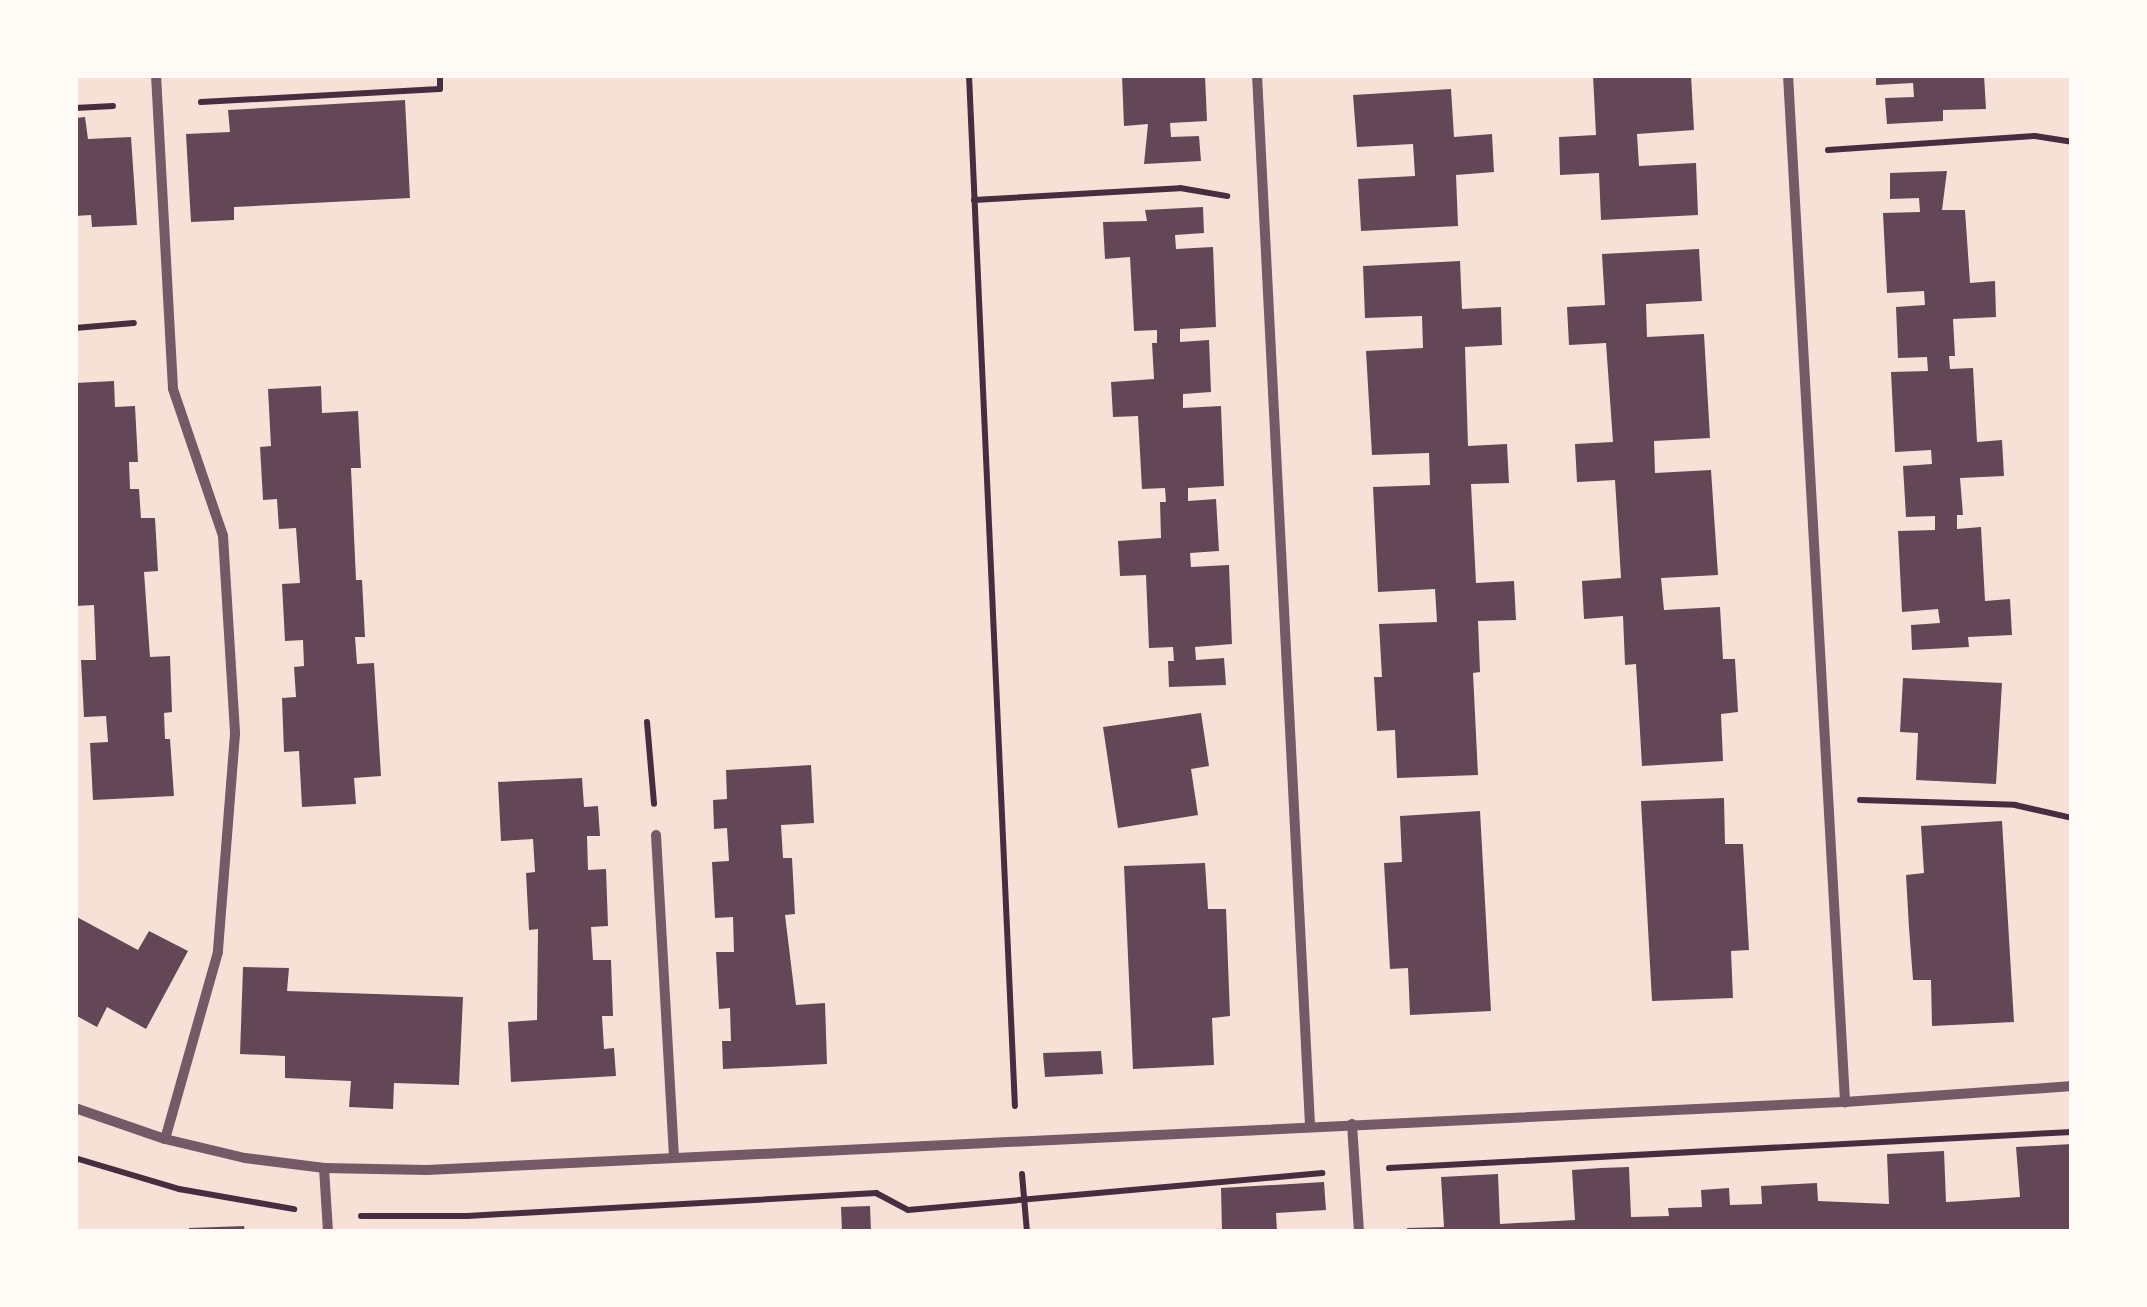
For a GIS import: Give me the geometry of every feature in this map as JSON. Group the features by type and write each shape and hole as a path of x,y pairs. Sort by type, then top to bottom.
{"street":[{"path":"156,75 173,388 223,536 235,734 218,952 166,1139"},
{"path":"1257,75 1310,1126"},
{"path":"1788,75 1845,1102"},
{"path":"656,835 674,1157"},
{"path":"75,1108 166,1139 245,1158 324,1168 427,1170 1845,1102 2072,1086"},
{"path":"1352,1124 1358,1232"},
{"path":"324,1168 328,1232"}],"path":[{"path":"202,102 440,89 440,75"},
{"path":"969,75 1017,1139 1027,1232"},
{"path":"75,108 113,106"},
{"path":"1792,152 2035,136 2072,142"},
{"path":"974,200 1180,188 1264,203"},
{"path":"75,328 170,320"},
{"path":"648,722 656,835"},
{"path":"1829,800 2015,805 2072,818"},
{"path":"75,1158 179,1189 327,1215 467,1216 876,1193 908,1210 1355,1170 2072,1132"}],"building":[{"path":"1122,75 1205,75 1207,121 1170,123 1171,137 1199,136 1201,161 1144,164 1148,124 1124,126"},
{"path":"1593,75 1691,75 1694,130 1637,134 1639,166 1696,163 1698,215 1601,220 1599,173 1560,175 1559,137 1596,135"},
{"path":"1876,75 1984,75 1986,109 1943,110 1943,121 1887,124 1885,98 1914,97 1913,83 1876,85"},
{"path":"1451,89 1454,137 1492,134 1494,172 1456,175 1458,226 1361,231 1358,179 1415,176 1413,144 1357,147 1353,95"},
{"path":"405,100 410,198 234,207 234,220 191,222 186,134 230,132 228,110"},
{"path":"85,117 88,139 131,137 137,225 92,227 91,215 75,216 75,118"},
{"path":"1947,171 1942,210 1965,210 1970,283 1995,281 1996,317 1953,319 1955,356 1949,356 1950,369 1973,368 1977,442 2002,440 2004,476 1960,478 1963,515 1957,515 1957,529 1981,527 1985,601 2010,599 2012,635 1968,637 1969,647 1912,650 1911,625 1940,623 1938,609 1902,612 1898,531 1935,530 1935,516 1906,517 1903,466 1932,464 1931,450 1895,452 1891,372 1928,371 1927,357 1898,358 1896,307 1925,305 1924,291 1887,293 1883,213 1920,212 1919,198 1890,199 1890,173"},
{"path":"1203,207 1204,233 1175,235 1176,249 1213,247 1216,327 1180,329 1180,342 1209,340 1211,392 1183,394 1183,408 1221,406 1224,486 1188,488 1188,501 1216,499 1219,551 1190,553 1191,567 1229,565 1232,644 1195,647 1196,660 1224,658 1226,685 1169,687 1168,661 1174,661 1173,647 1149,648 1146,575 1120,576 1118,541 1161,538 1160,502 1166,502 1165,488 1142,489 1138,416 1113,417 1111,382 1154,379 1152,343 1157,343 1157,330 1134,331 1130,257 1105,259 1103,222 1147,221 1145,210"},
{"path":"1699,249 1702,301 1646,304 1647,337 1704,334 1710,438 1654,441 1655,473 1711,470 1718,575 1661,578 1664,610 1720,607 1723,659 1735,659 1738,712 1721,714 1723,761 1642,766 1636,664 1625,665 1623,616 1584,619 1582,581 1621,578 1615,480 1577,482 1575,444 1613,442 1606,343 1569,345 1567,307 1605,305 1602,254"},
{"path":"1460,261 1462,309 1501,307 1502,345 1465,347 1468,446 1507,444 1509,483 1471,484 1476,583 1514,581 1516,620 1478,621 1480,672 1473,673 1478,775 1397,778 1395,730 1377,731 1374,677 1382,677 1379,624 1437,622 1435,589 1378,592 1373,487 1430,485 1429,453 1372,455 1366,351 1423,348 1422,316 1365,318 1363,266"},
{"path":"114,381 115,407 135,406 138,462 129,462 130,489 139,489 141,518 155,518 158,571 144,572 150,657 170,656 172,712 164,713 174,796 93,800 90,743 108,742 106,716 84,717 81,660 96,660 94,605 75,606 75,383"},
{"path":"321,386 322,413 358,411 361,468 351,468 356,580 362,580 365,637 355,637 357,664 374,663 381,776 354,778 356,804 302,807 299,751 284,752 282,698 296,697 294,667 304,666 303,640 285,641 282,584 300,583 296,528 279,529 277,499 263,500 260,447 271,446 268,389"},
{"path":"1903,678 2002,683 1996,784 1916,780 1918,733 1900,732"},
{"path":"1201,713 1209,766 1191,769 1198,815 1118,828 1103,727"},
{"path":"811,765 814,823 781,825 783,858 792,858 795,914 785,915 796,1005 825,1003 827,1064 723,1069 722,1041 731,1041 730,1008 719,1009 716,952 734,952 733,917 715,918 712,862 729,861 727,828 714,829 713,800 727,799 726,770"},
{"path":"582,778 584,807 598,806 600,836 587,836 588,870 606,869 608,926 591,927 593,960 611,960 613,1016 602,1016 604,1049 614,1048 616,1076 511,1082 508,1022 537,1020 538,929 529,930 526,873 535,872 533,839 501,841 498,782"},
{"path":"1724,798 1725,844 1743,844 1749,950 1731,951 1733,998 1652,1001 1641,801"},
{"path":"1480,811 1491,1011 1410,1015 1408,968 1390,969 1384,863 1402,862 1400,816"},
{"path":"2002,821 2014,1022 1932,1026 1931,980 1913,980 1906,875 1924,873 1921,826"},
{"path":"1205,863 1208,909 1226,909 1230,1016 1212,1018 1214,1065 1133,1069 1124,866"},
{"path":"75,916 138,950 149,931 188,951 146,1029 107,1007 97,1027 75,1015"},
{"path":"243,967 289,968 287,991 463,997 459,1085 394,1083 393,1109 349,1107 351,1081 285,1078 285,1056 240,1054"},
{"path":"1101,1051 1103,1074 1045,1077 1043,1053"},
{"path":"2072,1144 2072,1232 1407,1232 1407,1228 1444,1227 1441,1177 1498,1174 1500,1224 1575,1220 1572,1170 1629,1167 1631,1217 1669,1216 1668,1208 1702,1207 1701,1190 1729,1188 1730,1205 1762,1204 1761,1186 1817,1183 1818,1201 1889,1204 1887,1154 1944,1151 1946,1202 2020,1197 2016,1147"},
{"path":"1324,1182 1326,1210 1276,1213 1277,1232 1222,1232 1221,1188"},
{"path":"870,1206 871,1232 842,1232 841,1207"},
{"path":"244,1226 245,1232 189,1232 189,1228"}]}
